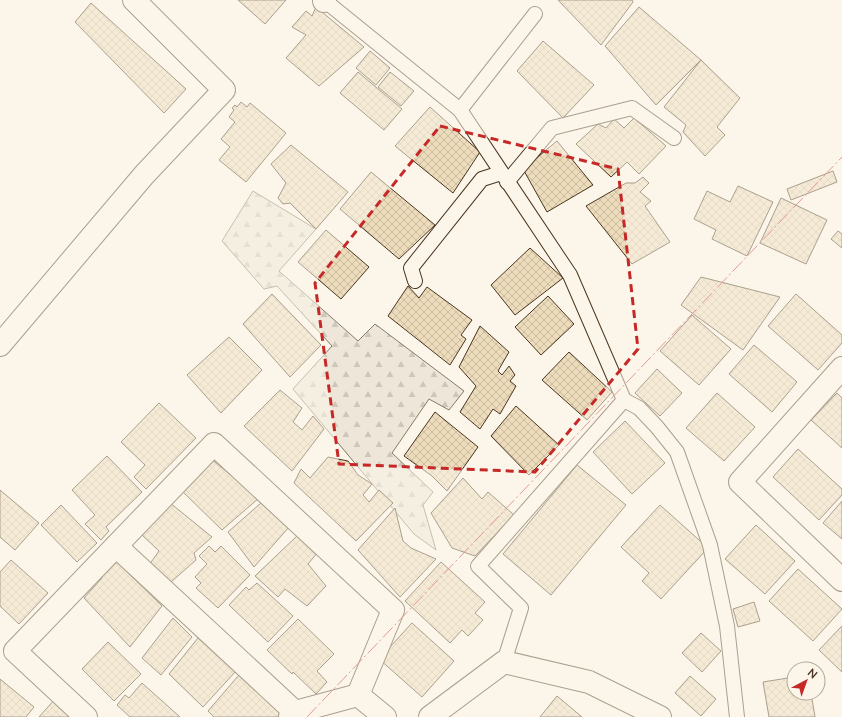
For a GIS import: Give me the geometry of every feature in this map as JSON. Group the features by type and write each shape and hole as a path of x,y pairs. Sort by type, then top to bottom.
{"street":[{"path":"0,345 144,175 224,90 134,0"},
{"path":"842,368 740,482 842,580"},
{"path":"86,717 15,651 214,444 393,610 358,695"},
{"path":"116,546 292,715 358,695"},
{"path":"430,717 504,662 589,682 660,717"},
{"path":"358,695 385,717"}],"lane":[{"path":"324,0 460,110 570,275 624,400 639,408 657,427 677,452 710,545 727,626 737,717"},
{"path":"460,110 535,14"},
{"path":"415,281 410,268 482,179 504,177 552,128 632,108 674,138"},
{"path":"504,662 520,608 478,566 624,400"}],"highlighted area":[{"path":"440,126 618,169 638,349 535,472 339,464 315,283"}],"green space":[{"path":"253,191 316,229 279,271 358,341 375,324 464,391 449,410 429,399 392,453 433,492 423,505 436,550 414,534 293,389 332,346 277,286 264,289 222,241"}],"building":[{"path":"238,0 286,0 265,24"},
{"path":"558,0 632,0 633,2 601,45"},
{"path":"91,3 186,89 164,113 75,22"},
{"path":"316,7 364,47 319,86 286,58 306,35 292,27 306,11 312,16"},
{"path":"639,7 701,60 656,105 605,46"},
{"path":"543,41 594,85 563,118 517,71"},
{"path":"370,51 390,68 376,85 356,68"},
{"path":"701,60 740,98 717,127 725,135 705,156 683,132 686,125 664,107"},
{"path":"358,72 402,109 384,130 340,93"},
{"path":"390,72 414,91 401,106 378,87"},
{"path":"241,102 247,107 250,103 286,133 246,182 219,160 230,147 221,139 235,122 229,117 234,110 232,108 235,105 237,107"},
{"path":"430,107 480,152 453,193 395,146"},
{"path":"634,118 666,146 639,174 627,162 611,177 576,144 598,124 606,128 614,119 624,128"},
{"path":"557,141 593,185 547,212 523,169"},
{"path":"291,145 348,192 316,229 290,203 283,204 278,198 286,183 271,164"},
{"path":"833,171 837,182 791,200 787,189"},
{"path":"371,172 435,225 399,259 340,209"},
{"path":"643,177 649,183 640,192 651,201 645,206 670,242 632,264 586,206 626,183 635,183"},
{"path":"738,186 773,202 747,256 712,239 716,230 694,219 707,191 730,202"},
{"path":"781,198 827,220 806,264 760,243"},
{"path":"326,230 369,267 341,299 298,262"},
{"path":"838,231 842,234 842,248 831,239"},
{"path":"530,248 563,278 515,315 491,285"},
{"path":"701,277 780,297 743,350 681,305"},
{"path":"408,286 419,298 427,287 472,320 461,335 466,339 450,365 388,316"},
{"path":"272,294 321,345 290,377 243,324"},
{"path":"796,294 842,335 842,343 818,370 768,326"},
{"path":"548,296 574,324 541,355 515,327"},
{"path":"692,315 731,349 699,385 660,351"},
{"path":"480,326 509,352 498,371 502,375 509,366 515,375 510,381 516,386 500,414 493,409 480,429 460,412 476,386 459,367"},
{"path":"229,337 262,370 221,413 187,375"},
{"path":"754,345 797,382 772,412 729,374"},
{"path":"569,352 612,392 587,420 542,380"},
{"path":"657,369 682,393 660,416 635,393"},
{"path":"280,390 302,408 293,422 302,430 313,416 324,429 292,471 244,426"},
{"path":"717,393 755,427 724,461 686,428"},
{"path":"837,393 842,398 842,448 811,420"},
{"path":"159,403 196,438 146,489 134,477 145,465 121,442"},
{"path":"516,406 559,445 529,475 491,436"},
{"path":"435,412 478,447 447,491 432,476 404,456"},
{"path":"625,421 665,463 632,494 593,452"},
{"path":"798,449 842,489 842,495 819,520 773,477"},
{"path":"107,456 142,492 106,527 109,531 101,540 85,524 95,515 72,490"},
{"path":"328,457 348,461 358,475 372,484 363,495 369,502 379,490 393,503 356,541 294,483 301,469 310,478"},
{"path":"210,458 259,498 222,530 181,490"},
{"path":"577,465 626,505 551,595 503,554"},
{"path":"463,478 482,499 488,492 514,515 475,556 452,548 431,513"},
{"path":"0,490 39,523 15,550 0,537"},
{"path":"842,501 842,539 823,523"},
{"path":"169,502 212,537 194,553 196,560 170,583 149,565 159,551 141,534"},
{"path":"261,503 289,527 254,567 228,532"},
{"path":"61,505 97,543 77,562 41,525"},
{"path":"660,505 708,548 661,599 642,581 649,573 621,547"},
{"path":"395,508 403,541 411,548 436,559 400,597 358,550"},
{"path":"756,525 795,561 765,594 725,559"},
{"path":"297,536 318,552 308,564 326,586 307,606 285,589 278,597 255,576"},
{"path":"209,546 215,552 221,546 250,575 218,608 196,588 201,583 195,577 207,564 199,556"},
{"path":"114,559 162,606 130,647 84,598 102,578 99,574"},
{"path":"11,560 48,593 19,624 0,606 0,572"},
{"path":"441,562 485,602 475,613 483,620 468,636 462,630 450,643 405,601"},
{"path":"798,569 842,609 813,641 769,601"},
{"path":"257,583 293,616 268,642 229,605 246,587 249,590"},
{"path":"754,602 760,621 738,627 733,609"},
{"path":"173,618 192,637 161,675 142,658"},
{"path":"298,619 334,654 317,671 327,682 316,694 267,650"},
{"path":"412,623 454,661 422,697 379,659"},
{"path":"842,626 842,672 819,650"},
{"path":"701,633 721,651 702,672 682,653"},
{"path":"198,638 236,671 203,707 169,674"},
{"path":"108,642 141,674 114,701 82,669"},
{"path":"239,675 283,715 281,717 214,717 208,711"},
{"path":"690,676 716,699 701,716 675,693"},
{"path":"786,678 786,701 812,701 815,717 769,717 763,682"},
{"path":"0,679 34,707 26,717 0,717"},
{"path":"142,683 180,717 130,717 117,705 125,695 129,698"},
{"path":"557,696 582,717 540,717"},
{"path":"56,698 76,717 39,717"}],"power":[{"path":"307,717 842,157"}]}
